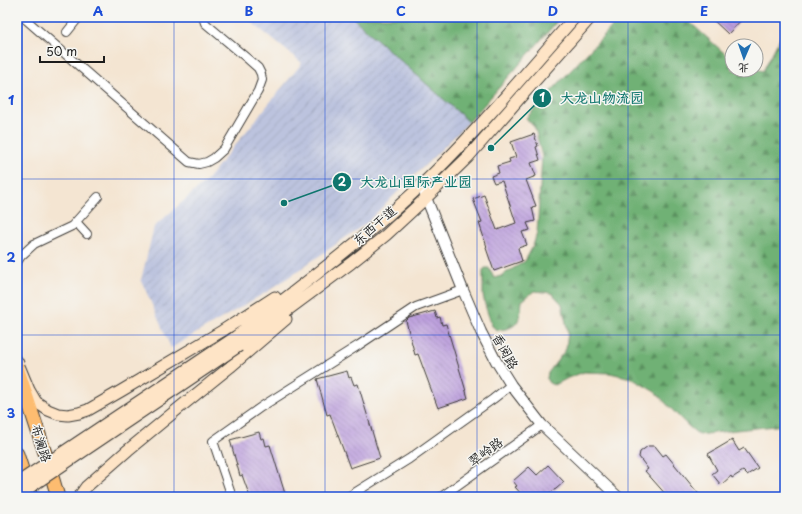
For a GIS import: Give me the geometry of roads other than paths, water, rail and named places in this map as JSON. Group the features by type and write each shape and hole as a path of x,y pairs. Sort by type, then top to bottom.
{"main road":[{"name":"东西干道","path":"236,342 386,217 421,185 482,123 575,17"},
{"name":"东西干道","path":"236,342 351,263 386,235 468,157 592,17"},
{"path":"17,360 29,390 36,402 48,410 58,414 68,415 79,413 88,410 222,331 344,252"},
{"path":"79,497 86,488 128,450 230,367 351,263"},
{"path":"17,483 236,342"},
{"path":"17,496 236,342"},
{"name":"布澜路","path":"17,367 58,497"},
{"name":"布澜路","path":"17,454 31,497"}],"street":[{"path":"23,17 189,162 199,164 207,162 219,155 224,150 258,91 262,80 258,68 205,23 203,17"},
{"path":"66,32 79,17"},
{"name":"香阅路","path":"421,185 481,332 496,361 511,385 542,425 618,497"},
{"path":"17,262 21,256 34,244 72,226 98,197"},
{"path":"76,222 88,234"},
{"path":"232,497 213,441 260,407 359,345 416,307 463,290"},
{"path":"348,497 409,459 511,385"},
{"name":"翠岭路","path":"441,497 542,425"}],"place":[{"name":"大龙山物流园","path":"491,148"},
{"name":"大龙山国际产业园","path":"284,203"}]}
